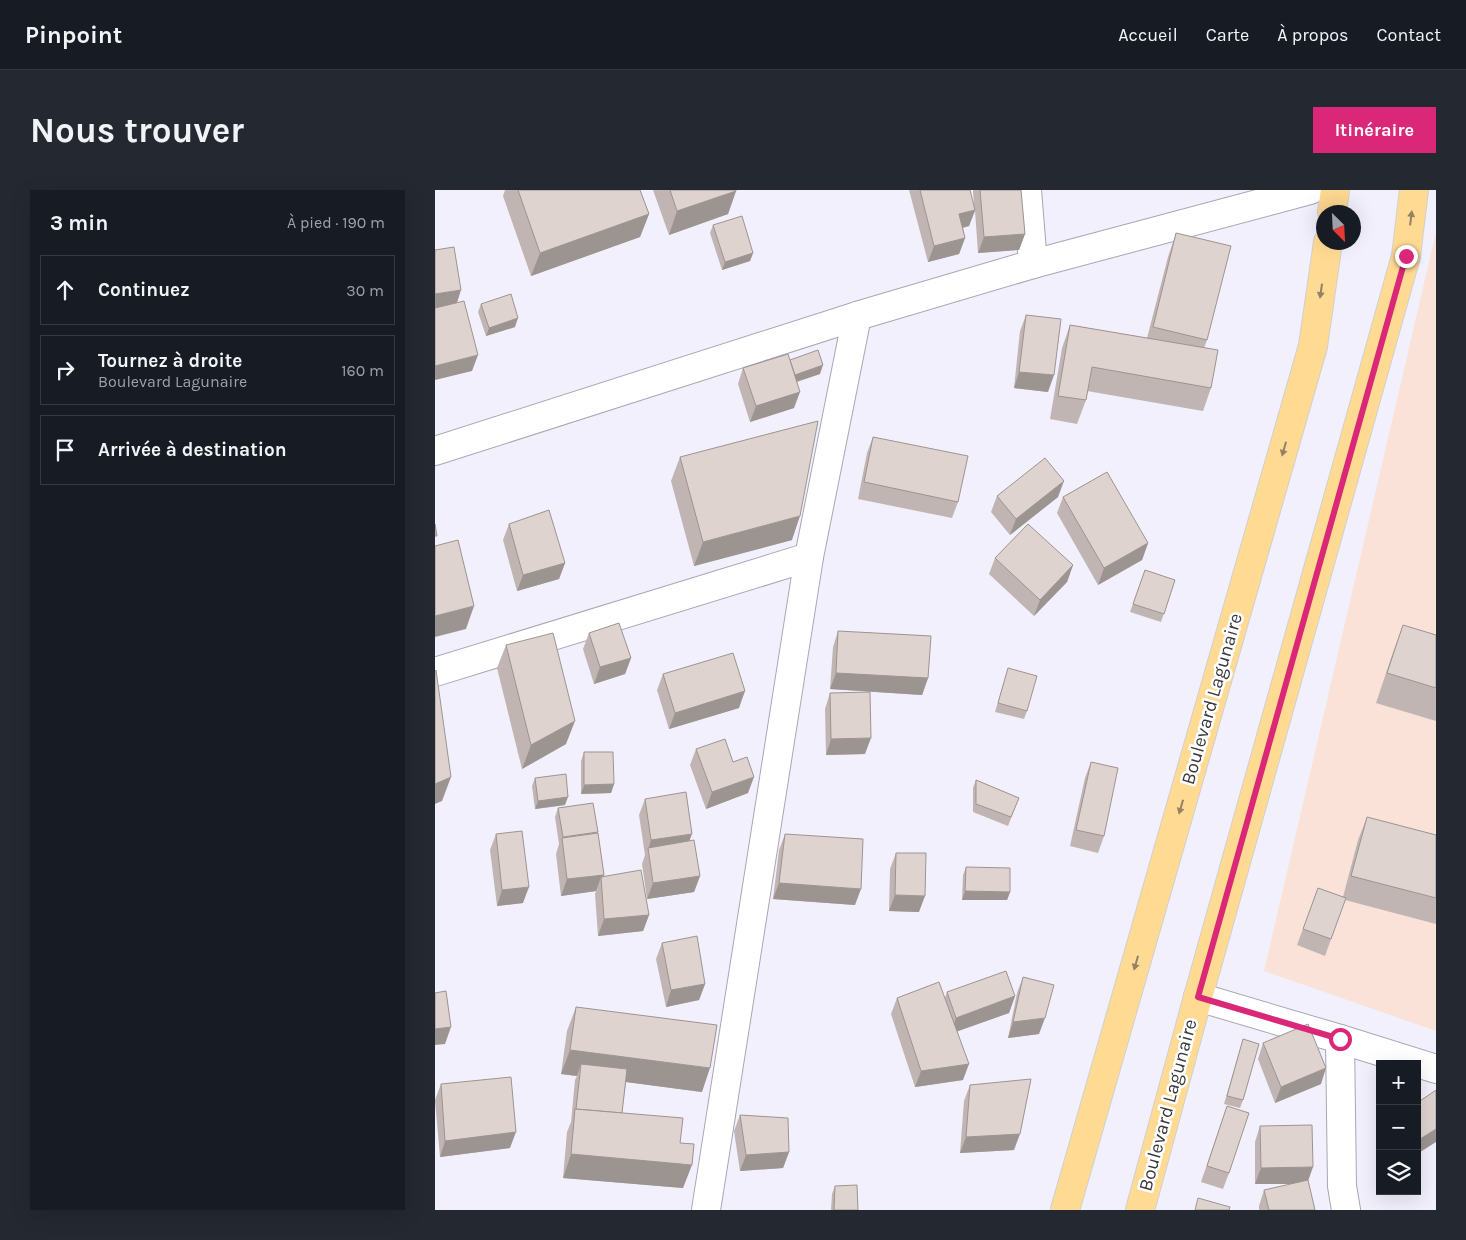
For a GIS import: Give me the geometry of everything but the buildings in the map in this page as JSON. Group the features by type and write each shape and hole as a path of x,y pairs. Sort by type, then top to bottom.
{"main road":[{"path":"1333,205 1335,190"},
{"name":"Boulevard Lagunaire","path":"1140,1210 1406,256 1414,190"},
{"name":"Boulevard Lagunaire","path":"1065,1210 1313,346 1327,250"}],"street":[{"path":"1027,190 1033,264"},
{"path":"435,451 857,316 1033,264 1310,190"},
{"path":"705,1210 809,557 857,316"},
{"path":"435,672 809,557"},
{"path":"1198,997 1436,1069"},
{"path":"1340,1039 1342,1186 1346,1210"}],"shaded area":[{"path":"1436,232 1436,1031 1264,971"}],"route":[{"path":"1340,1039 1198,997 1406,256"}]}
